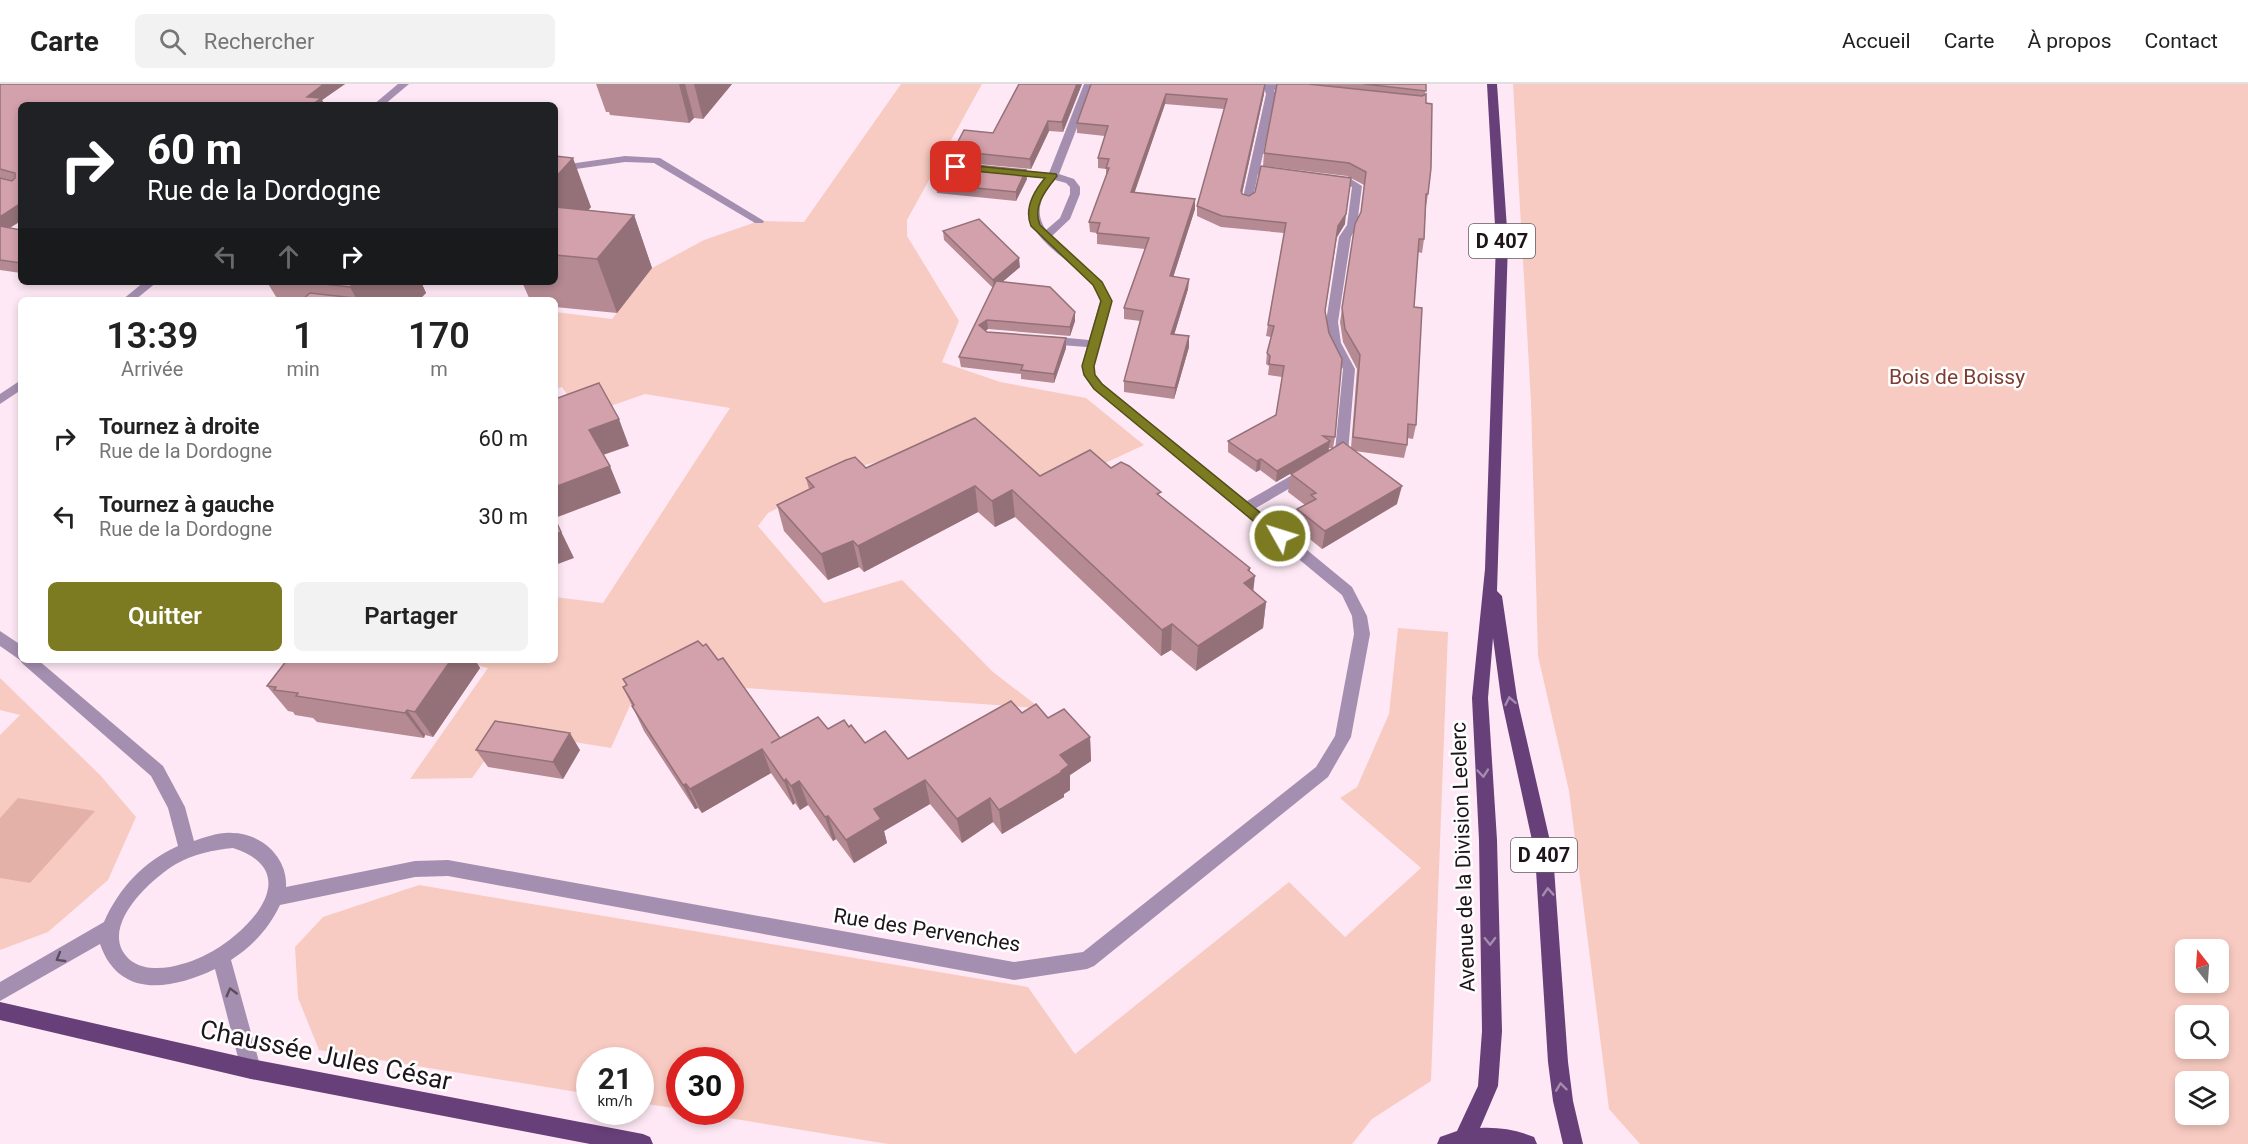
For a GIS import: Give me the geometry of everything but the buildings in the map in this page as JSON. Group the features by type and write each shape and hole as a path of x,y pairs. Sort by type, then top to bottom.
{"main road":[{"name":"Avenue de la Division Leclerc","path":"1456,1141 1483,1102 1491,1066 1488,840 1480,698 1492,568 1502,243 1492,84"},
{"name":"Avenue de la Division Leclerc","path":"1492,568 1509,698 1544,854 1558,1062 1563,1101 1573,1144"},
{"name":"Chaussée Jules César","path":"0,1011 251,1069 643,1144"},
{"path":"1456,1141 1495,1137 1527,1144"}],"street":[{"path":"382,102 404,84"},
{"path":"1089,84 1053,176 1044,186 1033,206 1032,217 1045,236 1103,291 1106,301 1093,344 1088,366 1089,375 1098,386 1246,508 1341,453 1349,369 1335,343 1332,322 1345,237 1352,225 1357,186 1347,181 1323,178"},
{"path":"1257,84 1305,91"},
{"path":"1246,202 1271,94 1269,87"},
{"path":"558,169 625,159 656,160 759,221"},
{"path":"1254,170 1288,174"},
{"path":"999,171 1053,176 1070,181 1075,187 1075,194 1065,219 1045,236"},
{"path":"132,297 148,285"},
{"path":"1035,339 1093,344"},
{"path":"0,400 18,386"},
{"name":"Rue des Pervenches","path":"274,898 415,869 448,868 1014,971 1087,960 1322,772 1343,737 1362,634 1362,620 1347,591 1246,508"},
{"path":"0,637 18,652"},
{"path":"31,663 157,771 176,807 188,850"},
{"path":"233,840 252,844 266,852 275,864 278,880 274,898 254,930 221,957 192,971 164,977 139,975 121,966 111,949 111,928 118,910 130,892 147,874 167,860 211,842 233,840"},
{"path":"0,992 111,928"},
{"path":"221,957 251,1069"}],"green space":[{"path":"901,84 982,84 907,220 907,236 959,321 942,362 1000,382 1086,398 1144,445 1047,490 985,436 865,465 768,513 758,526 824,603 902,580 993,672 1040,708 641,681 611,748 506,731 472,778 410,779 488,668 469,663 558,663 558,597 603,603 730,408 645,394 582,416 562,387 558,388 558,312 612,319 652,268 704,240 759,221 804,222"},
{"name":"Bois de Boissy","path":"1513,84 2248,84 2248,1144 1640,1144 1609,1109 1569,791 1538,656 1531,402"},
{"path":"1398,628 1448,632 1431,1081 1372,1119 1352,1144 888,1144 744,1120 744,1047 666,1047 666,1107 654,1105 654,1047 576,1047 576,1092 319,1050 298,998 295,947 323,917 419,885 1028,987 1075,1054 1289,882 1345,937 1421,868 1340,798 1357,787 1389,714"},
{"path":"0,678 100,775 136,817 108,880 48,932 0,950 0,735 20,715 0,710"}],"shaded area":[{"path":"18,798 95,811 30,883 0,878 0,818"}],"route":[{"path":"956,167 1053,176 1044,186 1033,206 1032,217 1045,236 1098,284 1106,301 1093,344 1088,366 1089,375 1098,386 1280,536"}]}
